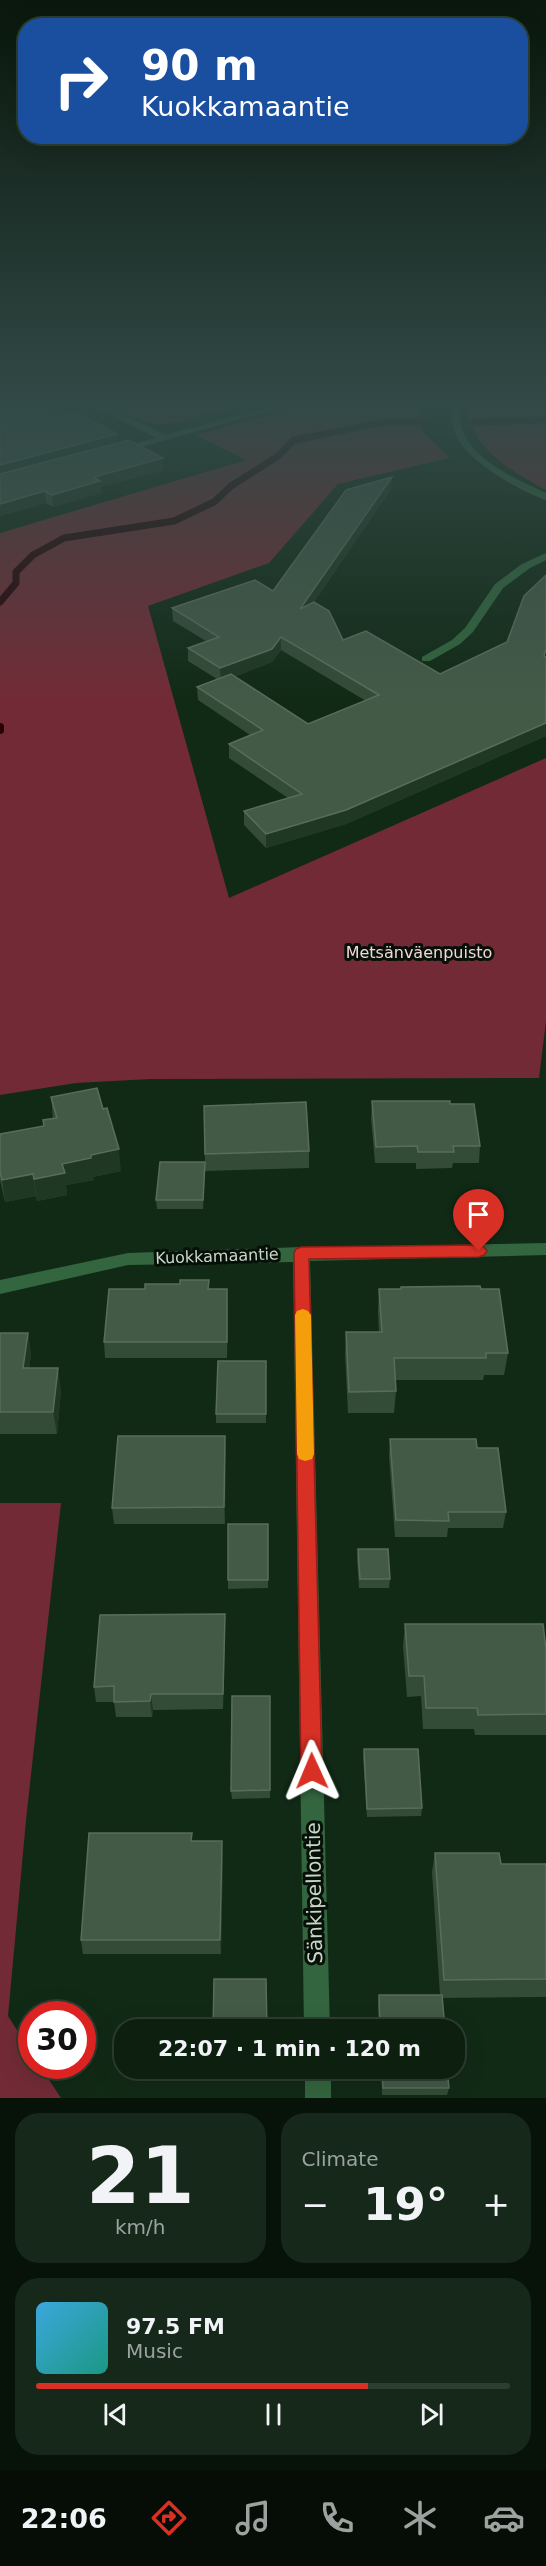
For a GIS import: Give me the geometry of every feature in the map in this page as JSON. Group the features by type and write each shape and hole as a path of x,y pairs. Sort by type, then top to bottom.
{"street":[{"path":"426,659 456,642 469,630 499,586 526,566 546,556"},
{"name":"Kuokkamaantie","path":"0,1287 128,1258 546,1249"},
{"name":"Sänkipellontie","path":"301,1253 317,2019"},
{"path":"318,2079 318,2098"}],"green space":[{"name":"Metsänväenpuisto","path":"95,505 320,505 269,563 148,606 229,898 546,758 546,1021 539,1078 150,1079 76,1083 0,1095 0,533"},
{"path":"0,1503 61,1503 26,1820 8,2016 18,2032 18,2079 49,2079 61,2098 0,2098"}],"building":[{"path":"335,505 373,505 300,609 314,602 329,611 343,640 366,631 440,674 507,642 524,596 546,575 546,650 544,656 546,657 546,723 346,810 266,834 244,811 302,794 229,744 263,730 197,687 231,674 308,724 379,695 281,637 272,649 220,668 188,648 219,637 172,608 255,580 273,591"},
{"path":"97,1088 103,1109 107,1108 119,1149 62,1164 65,1173 34,1179 33,1174 2,1180 0,1134 44,1126 43,1120 57,1118 51,1097"},
{"path":"372,1101 450,1101 450,1104 474,1104 480,1146 453,1146 454,1152 418,1152 417,1146 376,1147"},
{"path":"306,1102 309,1151 205,1154 204,1106"},
{"path":"160,1162 205,1162 203,1200 156,1200"},
{"path":"180,1280 209,1280 208,1289 227,1289 227,1342 104,1342 109,1289 145,1289 145,1284 180,1284"},
{"path":"480,1286 481,1289 499,1289 508,1353 486,1353 486,1358 394,1358 396,1391 349,1392 346,1332 382,1332 379,1289"},
{"path":"0,1333 28,1333 23,1368 58,1368 53,1412 0,1412"},
{"path":"218,1361 266,1361 266,1414 216,1414"},
{"path":"118,1436 225,1436 224,1507 112,1508"},
{"path":"390,1439 476,1439 477,1448 498,1448 506,1512 448,1512 449,1521 396,1520"},
{"path":"228,1524 268,1524 268,1580 228,1580"},
{"path":"358,1549 388,1549 390,1579 360,1579"},
{"path":"225,1614 223,1694 151,1694 150,1701 114,1702 114,1686 94,1687 100,1615"},
{"path":"405,1624 543,1624 546,1649 546,1714 478,1715 477,1708 426,1708 424,1676 409,1676"},
{"path":"232,1696 270,1696 270,1790 231,1791"},
{"path":"364,1749 418,1749 422,1808 367,1809"},
{"path":"89,1833 192,1833 191,1841 222,1841 220,1940 81,1940"},
{"path":"435,1853 499,1853 501,1864 546,1864 546,1979 444,1980"},
{"path":"214,1979 266,1979 267,2019 213,2019"},
{"path":"379,1995 442,1995 444,2019 380,2019"},
{"path":"383,2079 448,2079 449,2088 383,2088"}],"waterway":[{"path":"0,602 16,583 16,572 33,555 64,538 174,521 208,505"}],"slow traffic":[{"path":"303,1315 305,1454"}],"route":[{"path":"312,1771 301,1253 479,1251"}]}
